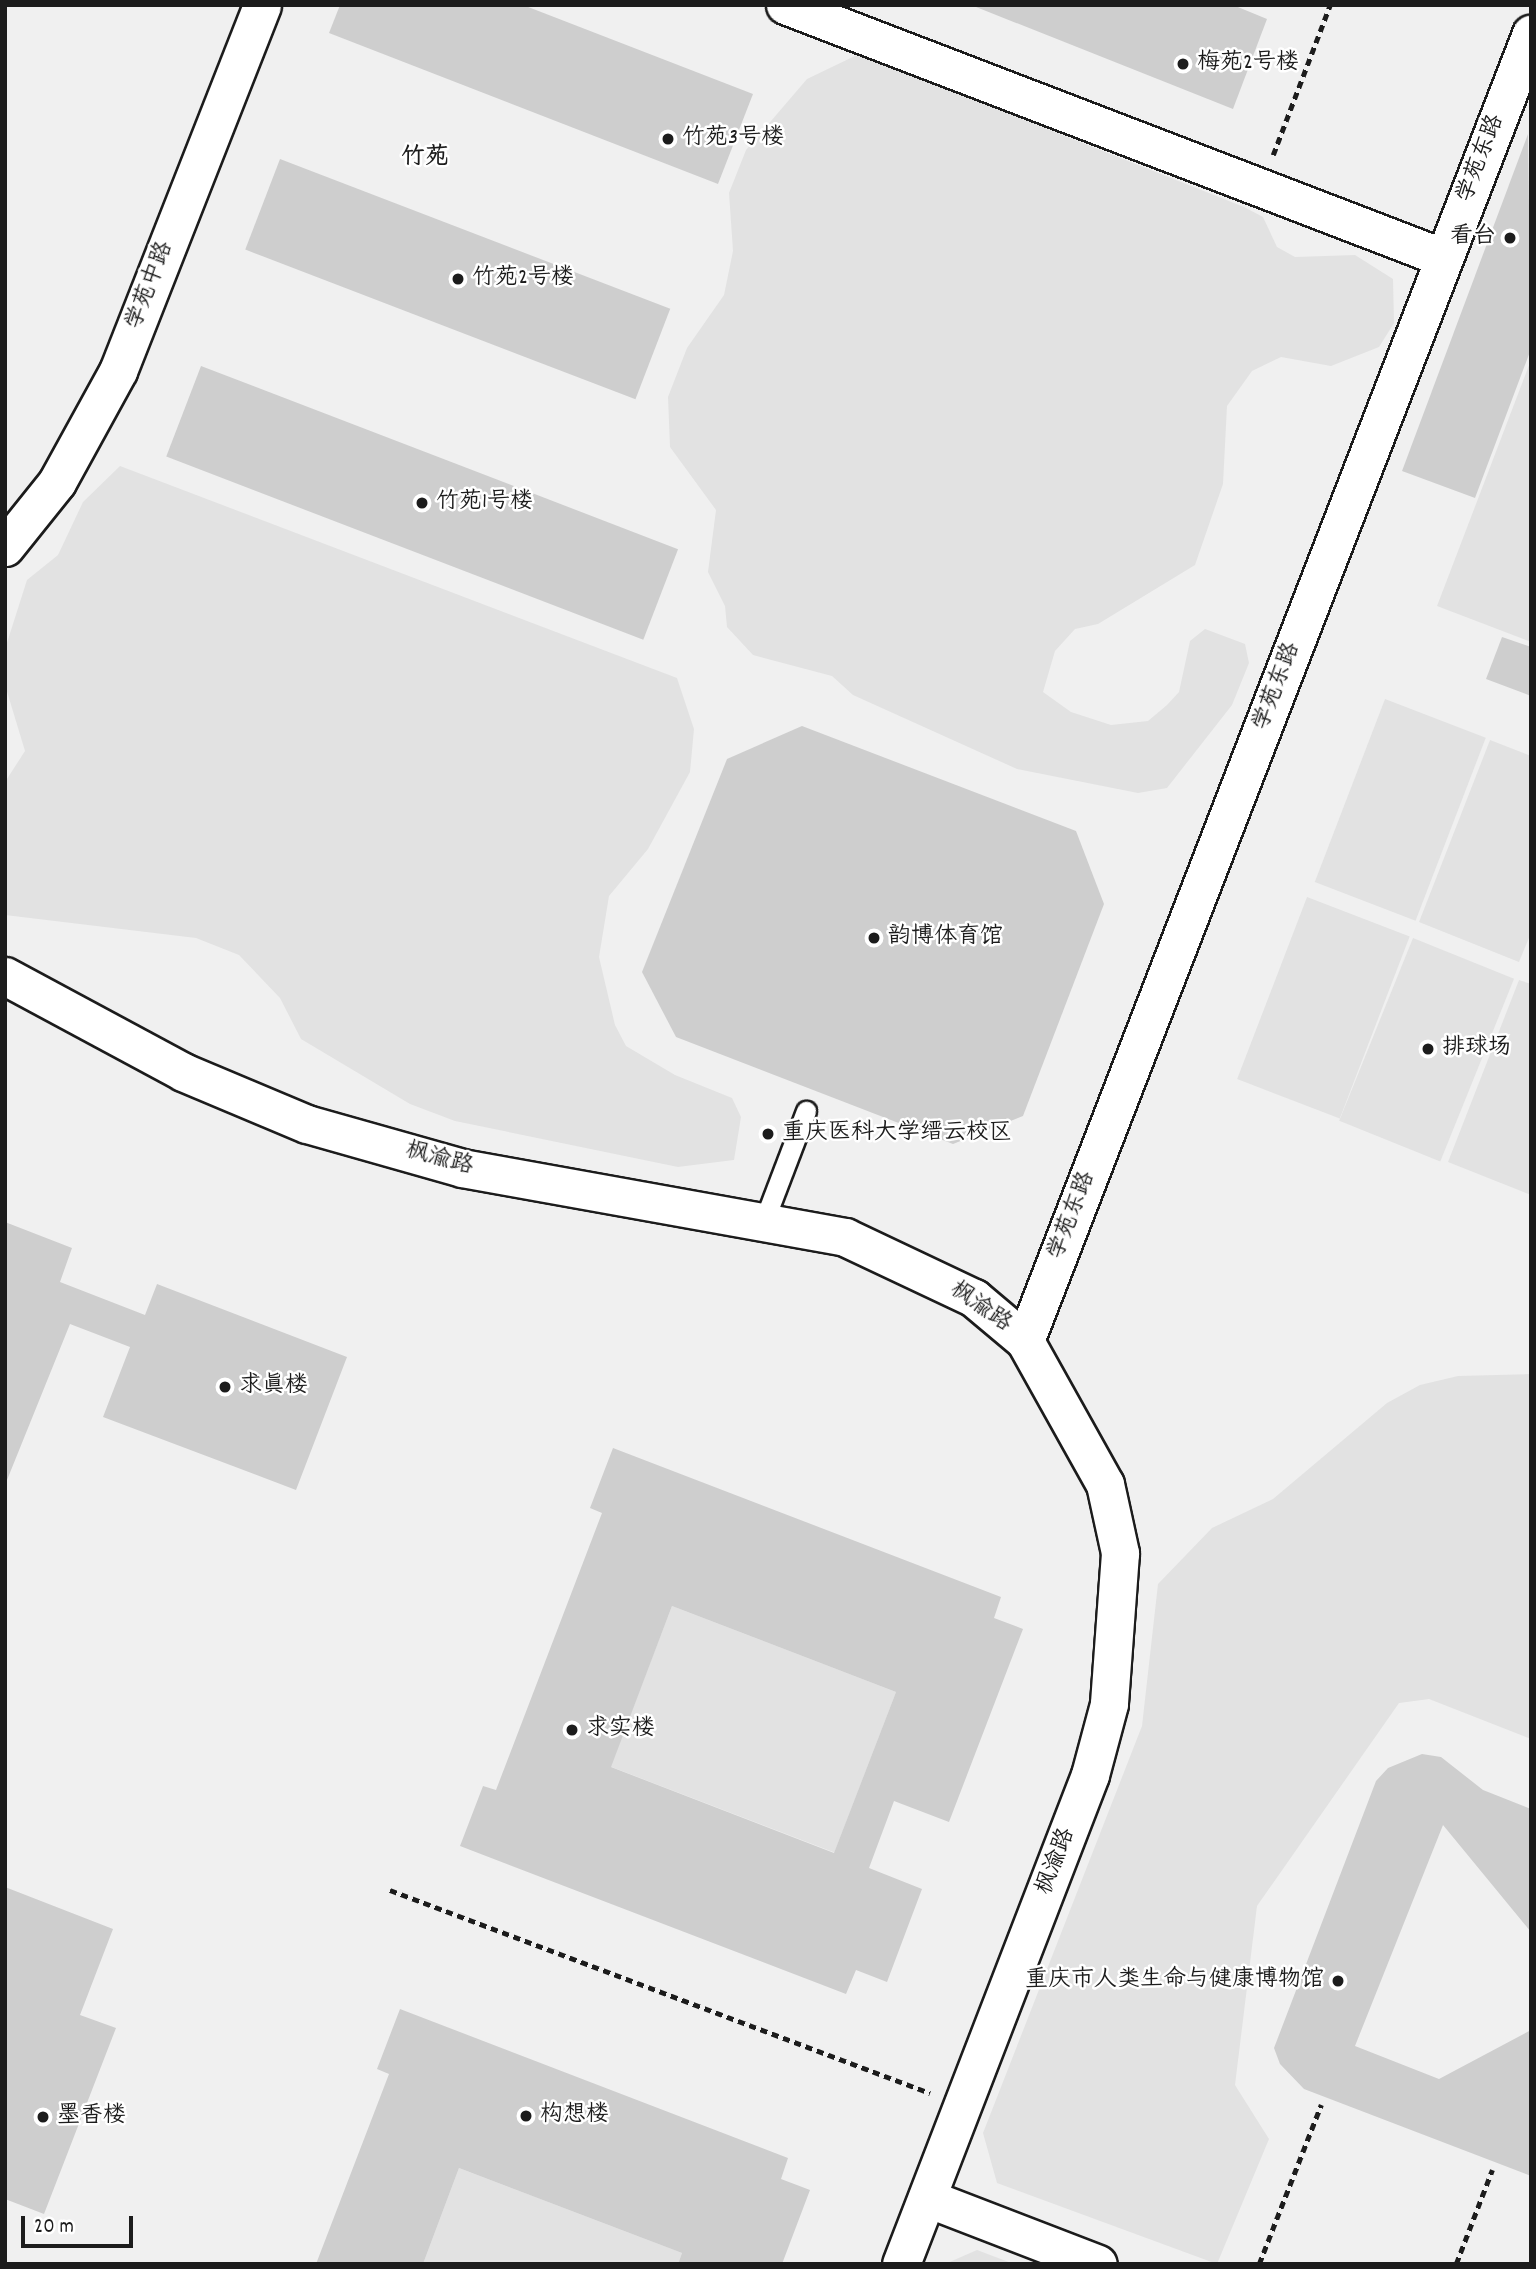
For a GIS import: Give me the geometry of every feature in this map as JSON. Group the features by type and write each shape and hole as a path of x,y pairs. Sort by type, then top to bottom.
{"street":[{"name":"学苑中路","path":"5,547 57,482 118,371 261,5"},
{"path":"785,5 1444,258"},
{"name":"学苑东路","path":"1025,1340 1531,34"},
{"name":"枫渝路","path":"5,976 183,1072 307,1124 462,1168 845,1237 915,1266 974,1298 1025,1340 1105,1484 1120,1553 1119,1622 1109,1704 1090,1775 901,2264"},
{"path":"927,2198 1098,2264"}],"lane":[{"path":"764,1221 806,1111"}],"path":[{"path":"1261,187 1330,5"},
{"path":"390,1890 963,2106"},
{"path":"1259,2264 1321,2105"},
{"path":"1456,2264 1492,2170"}],"shaded area":[{"name":"重庆医科大学缙云校区","path":"5,5 1531,5 1531,2264 5,2264"},
{"path":"859,54 1244,207 1263,217 1277,247 1295,257 1355,255 1393,279 1394,323 1379,347 1331,366 1281,357 1252,371 1227,406 1223,484 1195,565 1098,624 1075,629 1055,651 1043,692 1071,712 1111,725 1148,721 1167,705 1179,692 1190,641 1205,629 1245,644 1249,663 1232,705 1167,788 1138,793 1017,769 853,695 832,676 753,655 727,627 725,606 708,572 716,510 670,447 668,397 687,348 724,295 733,251 729,193 746,150 807,79"},
{"path":"1531,360 1531,642 1437,606"},
{"path":"120,466 677,678 694,729 690,772 648,849 609,896 599,957 615,1025 626,1046 675,1075 732,1098 741,1117 734,1160 678,1167 455,1121 410,1104 301,1039 280,998 239,955 196,938 5,915 5,782 25,751 5,685 5,649 27,580 58,555 83,502"},
{"path":"1385,699 1486,738 1416,921 1315,882"},
{"path":"1490,740 1531,756 1531,933 1519,962 1419,922"},
{"name":"排球场","path":"1307,897 1410,936 1340,1118 1237,1079"},
{"name":"排球场","path":"1413,938 1514,979 1440,1161 1339,1121"},
{"name":"排球场","path":"1519,980 1531,984 1531,1195 1448,1162"},
{"path":"1531,1374 1531,1739 1429,1699 1399,1703 1257,1906 1235,2085 1269,2139 1217,2264 997,2183 983,2133 1142,1726 1158,1584 1212,1528 1273,1499 1387,1403 1420,1385 1458,1376"},
{"path":"672,1606 896,1692 834,1853 610,1767"},
{"path":"459,2168 682,2253 678,2264 423,2264"},
{"path":"977,2250 1014,2264 945,2264"}],"building":[{"name":"竹苑3号楼","path":"340,5 523,5 753,94 718,184 329,33"},
{"name":"梅苑2号楼","path":"971,5 1233,5 1267,19 1233,109"},
{"name":"看台","path":"1528,134 1531,349 1475,498 1402,471"},
{"name":"竹苑2号楼","path":"280,159 670,309 635,399 245,250"},
{"name":"竹苑1号楼","path":"201,366 678,549 643,640 166,457"},
{"path":"1502,637 1531,647 1531,696 1486,679"},
{"name":"韵博体育馆","path":"802,726 1076,831 1104,904 1023,1116 953,1144 676,1037 642,972 727,759"},
{"name":"求真楼","path":"5,1222 72,1248 60,1282 145,1315 157,1284 347,1357 296,1490 103,1417 130,1347 70,1324 5,1485"},
{"name":"求实楼","path":"613,1448 1001,1597 994,1618 1023,1629 949,1822 894,1801 869,1868 922,1889 887,1982 856,1970 846,1994 460,1846 483,1786 496,1790 602,1513 590,1508","holes":["672,1606 896,1692 834,1853 611,1767"]},
{"name":"重庆市人类生命与健康博物馆","path":"1422,1754 1441,1757 1483,1790 1531,1809 1531,1932 1443,1825 1355,2046 1439,2079 1531,2030 1531,2176 1304,2089 1280,2064 1274,2048 1376,1781 1388,1768"},
{"name":"墨香楼","path":"5,1887 113,1929 80,2015 116,2028 44,2214 5,2199"},
{"name":"构想楼","path":"400,2009 788,2158 781,2179 810,2190 782,2264 678,2264 682,2253 459,2168 423,2264 316,2264 389,2074 377,2069"}],"place":[{"name":"梅苑2号楼","path":"1183,64"},
{"name":"竹苑3号楼","path":"668,139"},
{"name":"看台","path":"1510,238"},
{"name":"竹苑2号楼","path":"458,279"},
{"name":"竹苑1号楼","path":"422,503"},
{"name":"韵博体育馆","path":"874,938"},
{"name":"排球场","path":"1428,1049"},
{"name":"重庆医科大学缙云校区","path":"768,1134"},
{"name":"求真楼","path":"225,1387"},
{"name":"求实楼","path":"572,1730"},
{"name":"重庆市人类生命与健康博物馆","path":"1338,1981"},
{"name":"构想楼","path":"526,2116"},
{"name":"墨香楼","path":"43,2117"}],"district":[{"name":"竹苑","path":"425,159"}]}
